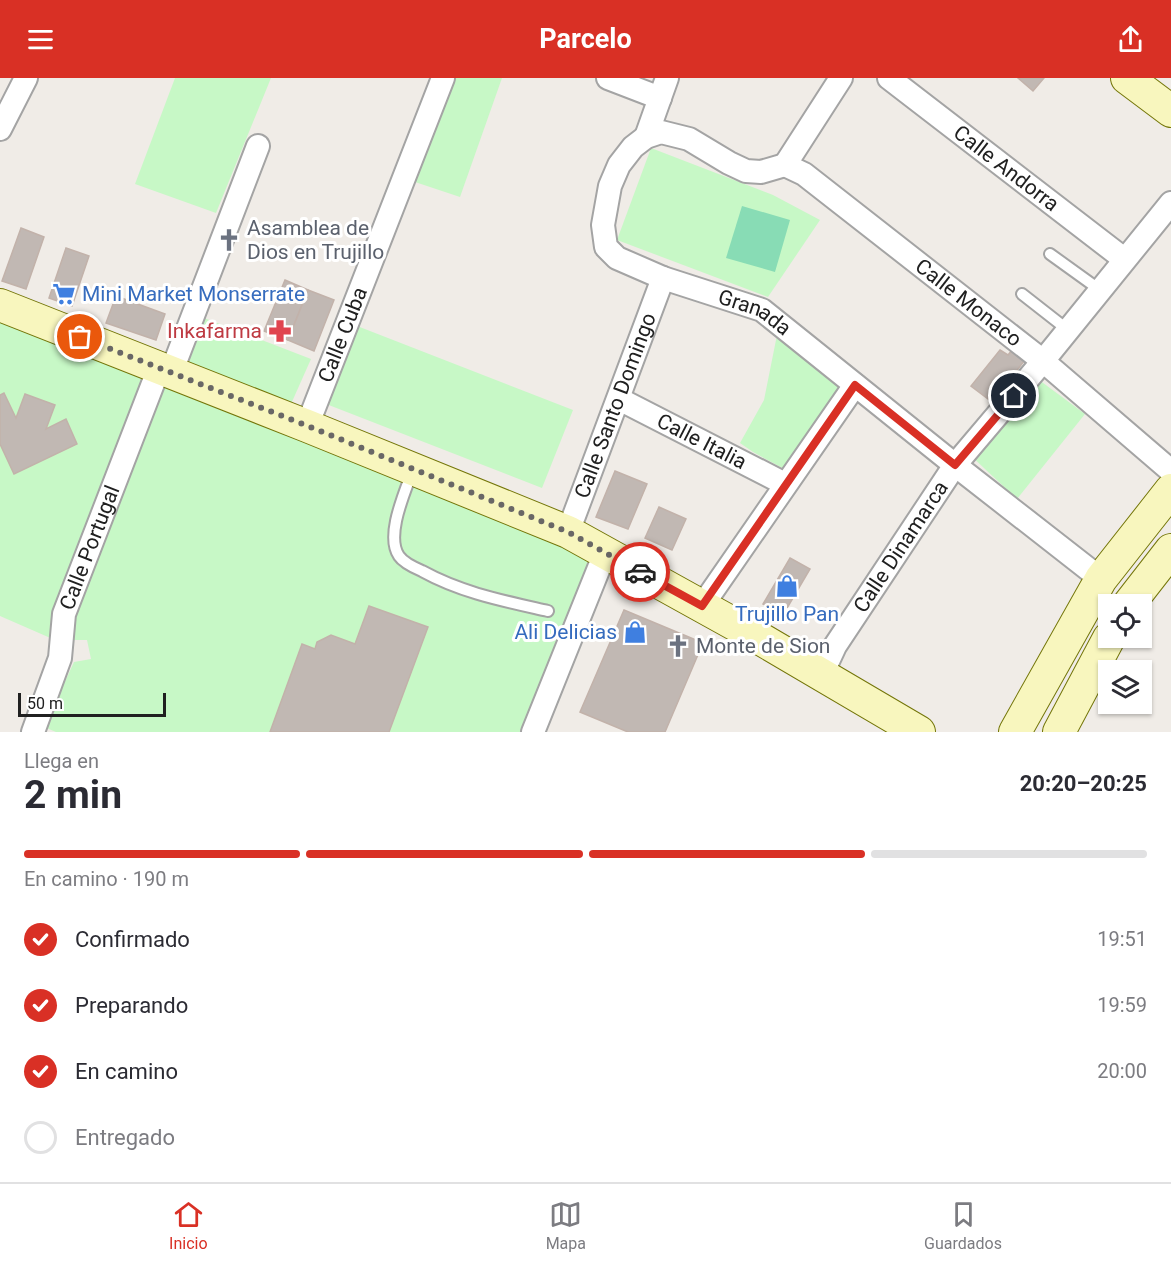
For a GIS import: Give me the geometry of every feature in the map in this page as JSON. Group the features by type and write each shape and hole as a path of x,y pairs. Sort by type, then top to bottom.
{"street":[{"path":"0,129 26,78"},
{"name":"Calle Cuba","path":"308,426 443,78"},
{"path":"608,78 664,88 646,137"},
{"path":"646,137 661,132 689,139 746,171 761,172 785,165 841,78"},
{"name":"Calle Andorra","path":"889,78 1124,259"},
{"path":"1128,78 1171,111"},
{"name":"Granada","path":"646,137 633,147 619,165 610,186 603,225 606,247 617,258 663,278 762,310 1101,579"},
{"name":"Calle Portugal","path":"33,732 60,657 64,614 258,147"},
{"name":"Calle Monaco","path":"785,165 804,174 1043,361 1171,471"},
{"name":"Calle Dinamarca","path":"822,674 835,646 955,465 1171,203"},
{"name":"Calle Santo Domingo","path":"568,532 663,278"},
{"path":"0,305 308,426 568,532 822,674 900,727"},
{"path":"702,606 855,385"},
{"name":"Calle Italia","path":"619,399 785,484"},
{"path":"1015,732 1101,579 1171,490"},
{"path":"534,732 604,553"},
{"path":"1139,594 1165,568"},
{"path":"1059,732 1104,648"}],"lane":[{"path":"1050,254 1100,290"},
{"path":"1022,294 1068,330"},
{"path":"413,468 395,528 395,542 399,556 412,566 448,585 485,597 548,611"}],"green space":[{"path":"175,78 271,78 216,213 135,184"},
{"path":"444,78 502,78 460,197 406,179"},
{"path":"651,148 773,195 820,220 768,297 617,240"},
{"path":"742,206 790,220 775,272 726,258"},
{"path":"0,314 529,528 592,560 522,732 56,732 44,727 74,662 91,659 87,640 55,640 0,616"},
{"path":"199,316 311,359 291,404 180,362"},
{"path":"352,324 573,410 542,488 321,402"},
{"path":"778,330 840,388 786,470 740,443 764,400"},
{"path":"1031,374 1085,414 1017,499 969,454"}],"building":[{"path":"1018,78 1044,78 1033,91"},
{"path":"21,228 44,237 26,289 2,281"},
{"path":"66,248 89,256 72,306 49,298"},
{"path":"285,280 308,290 288,340 264,331"},
{"path":"308,290 334,300 314,351 288,340"},
{"path":"116,296 165,314 156,340 106,323"},
{"path":"1000,350 1008,355 1012,350 1025,360 992,402 971,386"},
{"path":"4,393 16,418 25,394 55,405 46,429 66,419 77,444 14,474 0,444 0,395"},
{"path":"615,471 647,484 628,529 596,517"},
{"path":"659,507 686,519 672,550 645,538"},
{"name":"Trujillo Pan","path":"790,558 810,569 783,615 763,604"},
{"path":"369,606 428,627 389,732 270,732 302,644 315,649 317,642 331,635 355,644"},
{"path":"624,610 703,643 665,732 628,732 580,712"}],"way so far":[{"path":"80,337 308,426 568,532 640,572"}],"place":[{"name":"Asamblea de Dios en Trujillo","path":"229,240"},
{"name":"Mini Market Monserrate","path":"64,294"},
{"name":"Inkafarma","path":"280,331"},
{"name":"Trujillo Pan","path":"787,586"},
{"name":"Ali Delicias","path":"635,632"},
{"name":"Monte de Sion","path":"678,646"}],"route":[{"path":"640,572 702,606 855,385 955,465 1014,396"}]}
